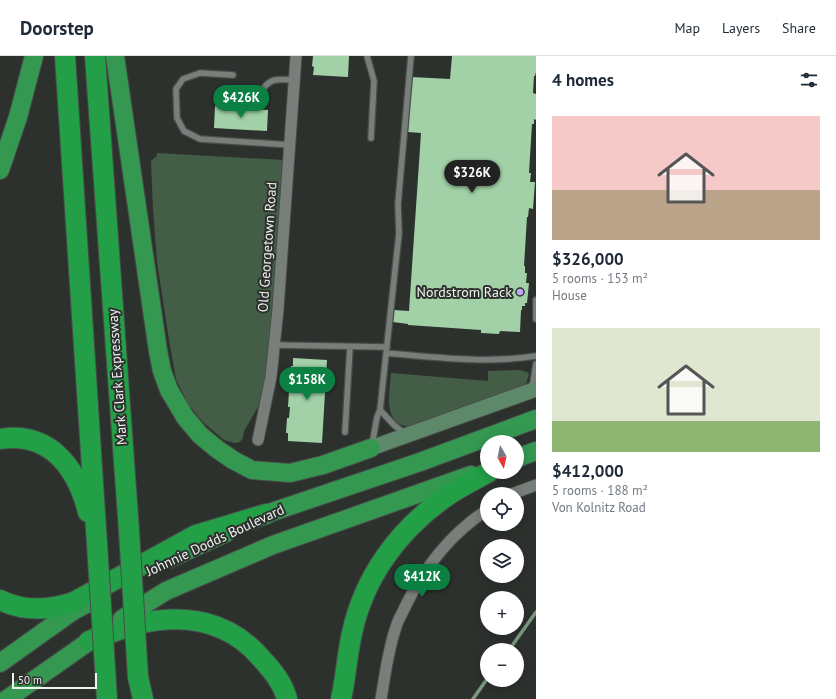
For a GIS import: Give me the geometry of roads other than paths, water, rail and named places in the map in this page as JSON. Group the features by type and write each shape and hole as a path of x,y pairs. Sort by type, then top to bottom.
{"highway":[{"path":"0,170 18,117 34,56"},
{"path":"65,56 107,699"},
{"name":"Mark Clark Expressway","path":"95,56 129,531 139,699"},
{"path":"115,56 158,351 162,371 175,402 200,435 222,453 252,470 290,474 323,465 372,448"},
{"path":"494,434 536,413"},
{"name":"Johnnie Dodds Boulevard","path":"0,663 73,611 159,564 266,514 420,462 536,419"},
{"path":"0,439 16,438 32,440 49,447 61,457 82,491 97,544"},
{"path":"524,455 536,451"},
{"name":"Johnnie Dodds Boulevard","path":"7,699 89,641 166,591 273,545 480,471"},
{"path":"341,699 352,633 359,605 366,587 376,570 396,541 415,521 445,497 480,477"},
{"path":"0,600 15,606 29,609 46,609 74,602 196,535 266,514"},
{"path":"89,641 138,624 158,620 176,619 199,621 211,624 237,636 254,650 280,681 287,699"},
{"path":"138,677 143,699"}],"main road":[{"path":"372,448 534,390"}],"street":[{"name":"Old Georgetown Road","path":"258,440 271,377 279,301 296,56"},
{"path":"524,490 536,485"},
{"path":"381,699 386,665 396,626 413,591 430,563 451,538 480,515"}],"lane":[{"path":"367,56 374,81 371,138"},
{"path":"372,448 377,418 380,410 387,350 398,234 398,204 411,56"},
{"path":"233,75 200,74 183,79 176,89 176,118 184,131 200,139 290,145"},
{"path":"261,93 265,84 275,79 294,80"},
{"path":"536,300 536,319"},
{"path":"274,345 350,347 489,360 517,359 536,356"},
{"path":"345,432 350,347"},
{"path":"534,390 536,364"},
{"path":"380,410 394,425 407,435"}],"waterway":[{"path":"514,643 536,612"},
{"path":"473,699 481,687"}],"place":[{"name":"Nordstrom Rack","path":"520,292"}]}
